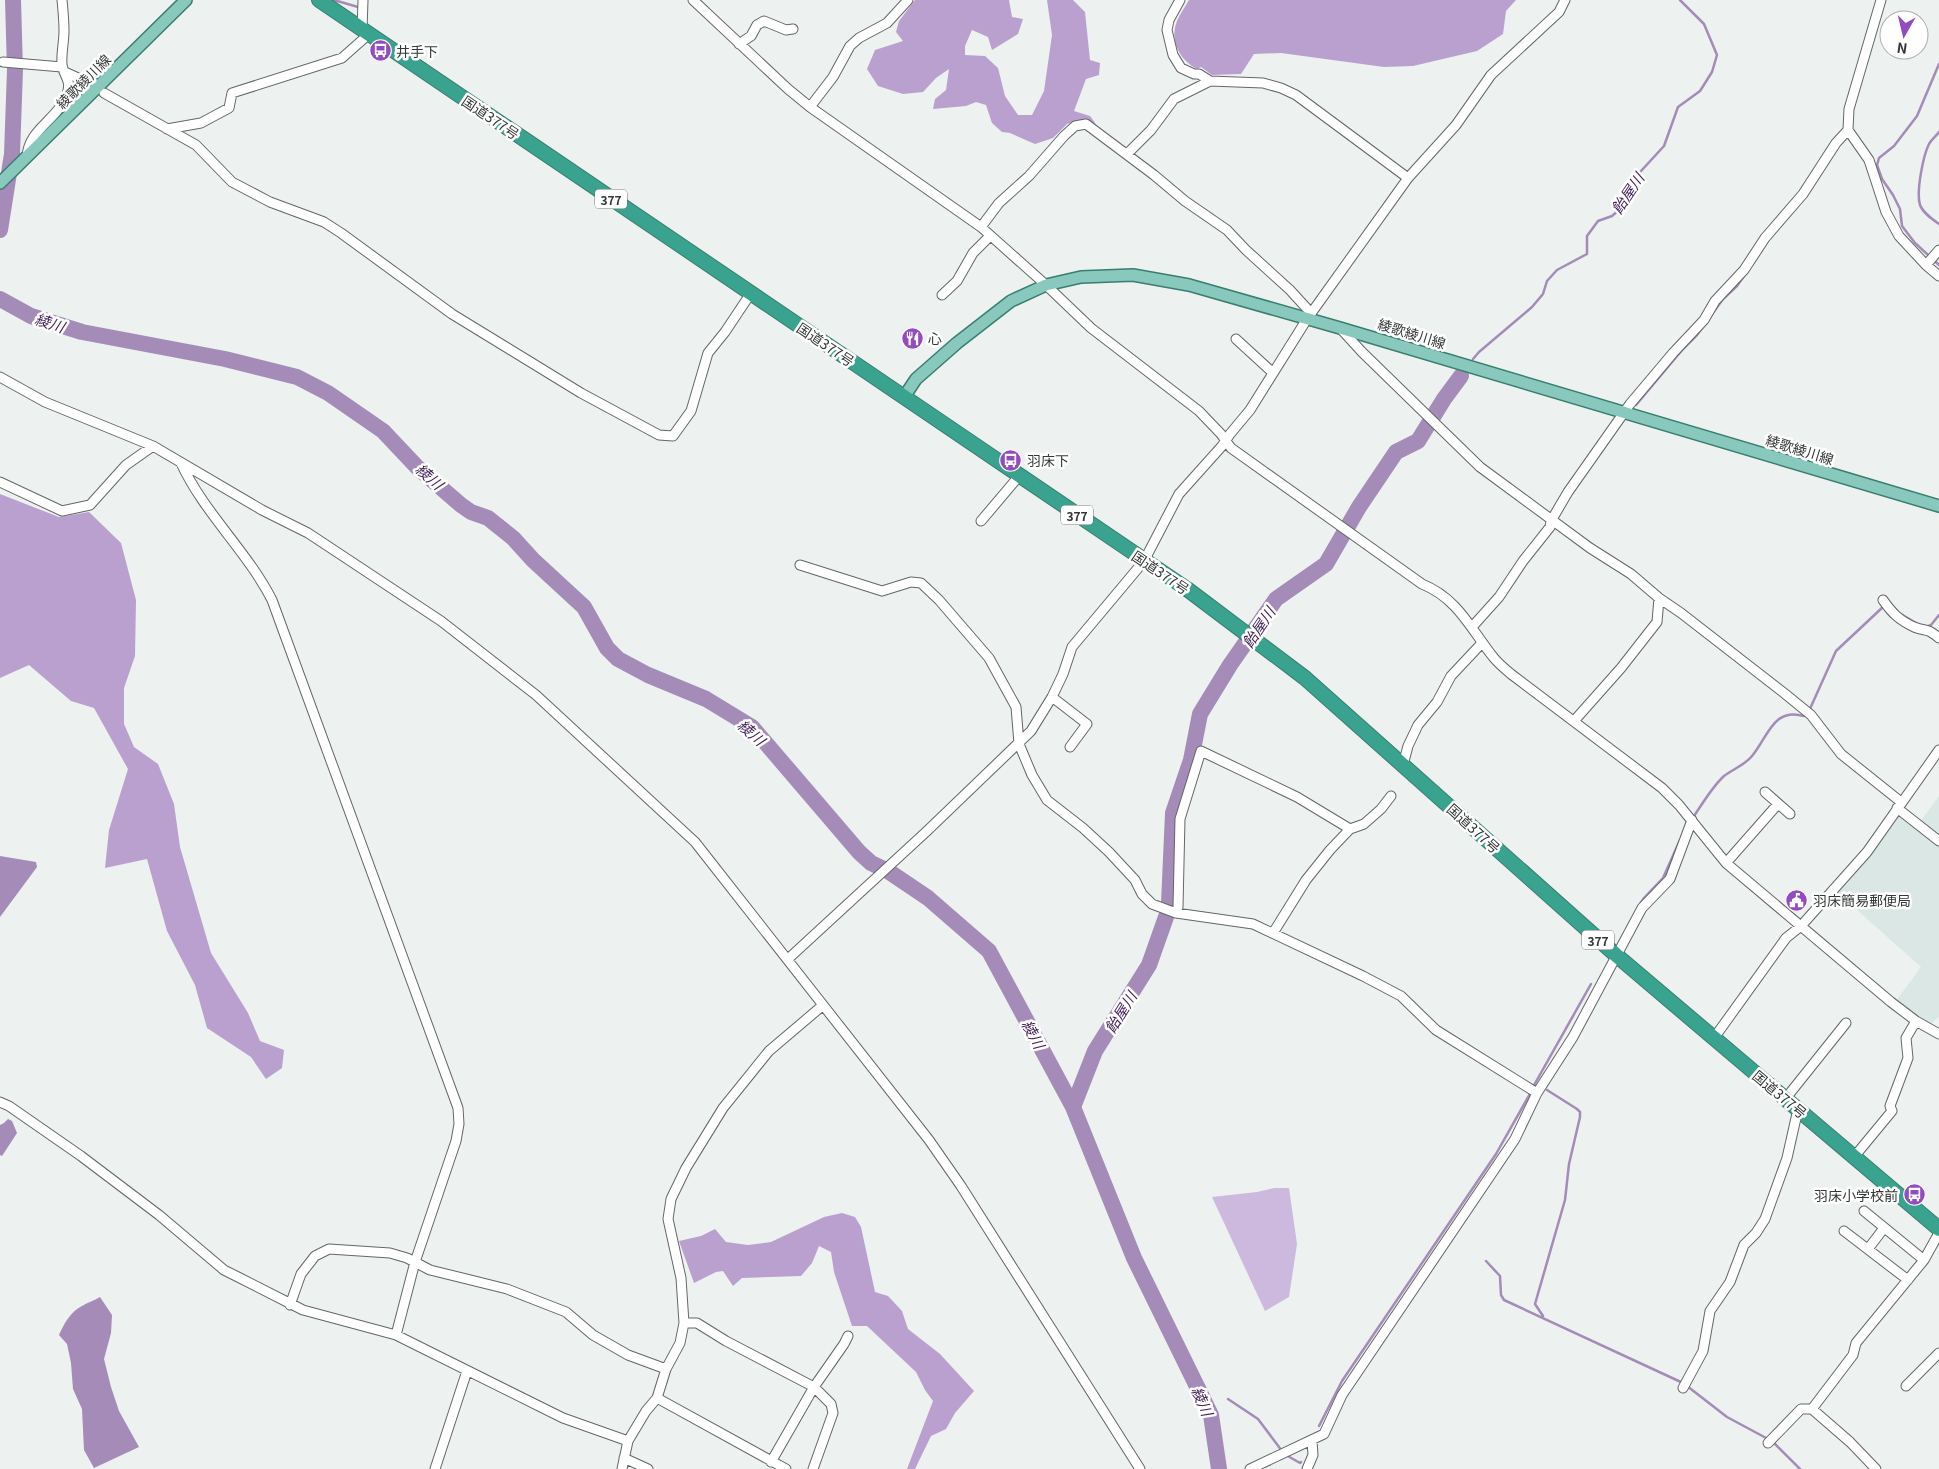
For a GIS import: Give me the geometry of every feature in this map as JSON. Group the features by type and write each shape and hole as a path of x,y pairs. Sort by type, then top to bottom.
{"highway":[{"name":"国道377号","path":"319,0 1020,475 1144,562 1187,589 1305,678 1616,955 1939,1229"}],"main road":[{"name":"綾歌綾川線","path":"0,183 186,0"},
{"name":"綾歌綾川線","path":"904,396 916,379 956,342 1011,301 1046,285 1081,277 1133,275 1189,285 1309,316 1340,328 1939,506"}],"street":[{"path":"24,160 27,146 42,126 58,112 67,95 69,82 64,69 62,0"},
{"path":"167,128 202,123 229,108 232,94 342,58 366,32 361,8 363,0"},
{"path":"693,0 788,89 810,107 981,227 1046,285 1090,328 1199,411 1231,448 1448,601 1464,616 1495,660 1662,788 1692,820 1726,863 1891,1002 1916,1021 1939,1034"},
{"path":"810,107 833,77 850,46 859,38 887,23 908,0"},
{"path":"1180,0 1169,20 1168,30 1174,55 1182,68 1194,74 1199,74 1210,81"},
{"path":"792,956 927,831 1031,731 1063,674 1072,647 1144,562 1178,494 1206,465 1250,410 1272,372 1309,316 1408,178 1456,125 1491,75 1559,12 1565,0"},
{"path":"1881,0 1849,108 1848,130 1868,160 1886,212 1898,236 1929,261 1939,276"},
{"path":"739,44 751,36 757,25 764,21 786,30 793,29"},
{"path":"2,62 64,69 87,82"},
{"path":"1127,154 1151,130 1174,98 1210,81 1263,84 1281,88 1296,95 1408,178"},
{"path":"104,93 196,145 232,182 270,202 324,222 452,314 581,393 660,435 673,436 688,417 708,352 725,332 751,294"},
{"path":"981,227 999,203 1029,176 1064,136 1075,126 1086,124 1185,201 1227,230 1290,290 1309,316"},
{"path":"1472,627 1499,597 1523,561 1550,527 1551,521 1568,492 1595,451 1673,353 1704,320 1715,301 1744,270 1765,238 1803,194 1836,143 1848,130"},
{"path":"942,295 957,281 973,253 990,236"},
{"path":"1929,261 1939,250"},
{"path":"1340,328 1362,352 1435,421 1480,467 1551,521 1631,574 1659,598 1681,613 1811,715 1841,754 1939,841"},
{"path":"1236,338 1272,372"},
{"path":"0,377 45,402 153,446 262,510 308,534 366,570 441,621 536,695 695,842 792,956 822,1006 929,1140 961,1186 1140,1469"},
{"path":"0,482 62,511 90,504 126,465 153,446"},
{"path":"181,463 192,486 262,579 272,600 458,1108 459,1124 456,1141 415,1262 396,1335"},
{"path":"981,522 1020,475"},
{"path":"800,565 882,591 911,582 921,583 939,600 988,658 1016,707 1019,744 1032,775 1047,800 1083,828 1109,852 1135,880 1142,894 1152,904 1176,913 1253,924 1273,933 1401,996 1436,1030 1534,1091"},
{"path":"1574,721 1621,668 1657,622 1659,598"},
{"path":"1885,603 1892,614 1914,627 1929,630 1939,638"},
{"path":"1403,765 1408,746 1418,725 1437,702 1451,676 1482,643"},
{"path":"1052,696 1087,724 1070,747"},
{"path":"1176,913 1178,907 1180,819 1201,750 1297,797 1350,829"},
{"path":"1714,1038 1786,938 1801,926 1866,852 1939,750"},
{"path":"1765,792 1790,814"},
{"path":"1273,933 1306,880 1350,829 1364,824 1381,809 1391,796"},
{"path":"1726,863 1778,804"},
{"path":"1250,1469 1324,1434 1342,1395 1515,1139 1534,1091 1573,1037 1642,908 1670,879 1692,820"},
{"path":"622,1469 628,1441 646,1411 657,1398 666,1369 680,1343 684,1323 681,1278 668,1219 671,1199 686,1168 723,1108 769,1051 822,1006"},
{"path":"1854,1157 1892,1111 1890,1106 1908,1058 1906,1038 1916,1021"},
{"path":"1786,1098 1846,1023"},
{"path":"0,1102 9,1106 81,1156 159,1215 224,1270 303,1310 396,1335 563,1418 628,1441"},
{"path":"1684,1385 1704,1350 1710,1311 1730,1282 1744,1245 1766,1219 1787,1158 1798,1108"},
{"path":"1864,1211 1924,1260"},
{"path":"1868,1249 1884,1228"},
{"path":"1844,1231 1908,1280"},
{"path":"1812,1409 1853,1355 1856,1343 1924,1260 1939,1233"},
{"path":"290,1305 302,1274 315,1256 329,1249 390,1253 430,1270 507,1289 566,1312 593,1335 628,1355 666,1369"},
{"path":"684,1323 697,1323 726,1341 814,1387 831,1404 833,1413 812,1469"},
{"path":"771,1462 814,1387 848,1336"},
{"path":"1906,1386 1939,1353"},
{"path":"435,1469 467,1370"},
{"path":"657,1398 786,1469"},
{"path":"1770,1441 1801,1409 1812,1409 1850,1442 1876,1469"},
{"path":"1307,1469 1313,1455 1308,1442"},
{"path":"624,1458 648,1469"}],"shaded area":[{"path":"915,0 1009,0 1012,17 1023,19 1018,34 992,50 988,37 972,30 965,46 965,55 985,56 998,68 1005,96 1018,115 1032,115 1044,91 1052,35 1047,0 1073,0 1085,12 1090,60 1100,63 1099,75 1086,79 1074,111 1090,116 1096,124 1084,119 1067,124 1053,138 1035,144 1010,133 1002,132 992,123 986,105 976,102 966,106 933,109 935,99 946,90 949,69 936,78 923,92 903,94 878,86 867,69 875,50 903,41 896,32 899,21"},
{"path":"1189,0 1516,0 1506,11 1503,34 1477,51 1413,66 1384,67 1281,53 1254,54 1241,74 1212,75 1201,67 1197,69 1186,61 1175,43 1174,36 1177,21"},
{"path":"0,494 59,517 89,512 121,543 136,600 135,656 124,688 124,724 134,747 158,764 174,804 180,847 211,953 248,1013 260,1041 284,1050 282,1068 266,1079 251,1057 207,1028 195,985 167,931 147,859 105,868 109,830 128,769 94,708 71,701 29,665 0,678"},
{"path":"1939,796 1939,837 1920,822"},
{"path":"1899,814 1939,845 1939,1016 1931,1024 1896,1001 1921,967 1837,892"},
{"path":"0,856 36,862 37,867 0,917"},
{"path":"8,1119 12,1121 17,1133 2,1156 0,1155 0,1125"},
{"path":"1274,1188 1289,1188 1297,1244 1289,1297 1265,1311 1212,1197 1257,1192"},
{"path":"842,1213 855,1217 861,1227 875,1292 888,1296 902,1311 908,1329 940,1354 974,1391 955,1413 946,1429 931,1436 915,1469 907,1469 933,1401 916,1372 867,1326 852,1326 834,1272 831,1252 819,1246 812,1263 801,1276 742,1278 733,1286 723,1271 716,1272 694,1283 679,1241 701,1236 715,1229 726,1242 748,1245 771,1242 824,1217"},
{"path":"100,1297 112,1315 111,1333 104,1359 111,1387 119,1411 139,1447 94,1468 84,1450 82,1409 73,1389 67,1344 59,1335 65,1323 74,1312"}],"waterway":[{"path":"0,230 12,154 15,70 13,0"},
{"path":"334,0 358,7"},
{"name":"飴屋川","path":"1473,359 1532,307 1543,294 1547,281 1557,270 1587,254 1587,236 1598,221 1612,216 1619,210 1630,183 1664,146 1678,107 1700,91 1712,72 1717,55 1704,24 1680,0"},
{"path":"1939,64 1917,116 1894,146 1879,158 1877,165 1882,179 1900,209 1902,226 1915,243 1939,265"},
{"path":"1939,132 1930,142 1927,150 1922,165 1919,192 1921,208 1939,224"},
{"path":"1636,405 1697,335 1723,299 1737,286 1751,266"},
{"name":"綾川","path":"0,299 31,316 82,332 225,359 297,377 328,393 383,431 417,467 461,505 471,512 488,518 513,538 533,560 584,607 607,648 618,659 648,675 706,699 752,727 859,852 871,863 888,871 928,898 989,951 1073,1107 1134,1258 1211,1415 1219,1469"},
{"name":"飴屋川","path":"1169,903 1173,813 1191,760 1200,714 1230,665 1276,599 1326,564 1359,507 1396,452 1418,441 1461,376"},
{"path":"1809,711 1836,651 1884,606"},
{"path":"1899,613 1916,623"},
{"path":"1926,627 1931,625 1939,615"},
{"path":"1694,816 1720,780 1752,756 1778,720 1794,714 1804,716"},
{"path":"1640,904 1663,878 1680,840"},
{"name":"飴屋川","path":"1073,1107 1095,1051 1149,965 1166,917"},
{"path":"1533,1087 1591,984"},
{"path":"1543,1316 1535,1304 1565,1200 1569,1164 1580,1117 1580,1112 1577,1109 1547,1090"},
{"path":"1319,1426 1342,1381 1496,1154 1531,1092"},
{"path":"1486,1261 1500,1276 1501,1295 1504,1300 1683,1383"},
{"path":"1687,1386 1727,1417 1768,1439"},
{"path":"1228,1399 1258,1419 1282,1451"},
{"path":"1773,1442 1800,1469"},
{"path":"1286,1455 1301,1462"}],"place":[{"name":"井手下","path":"380,51"},
{"name":"心","path":"912,338"},
{"name":"羽床下","path":"1011,460"},
{"name":"羽床簡易郵便局","path":"1797,900"},
{"name":"羽床小学校前","path":"1914,1195"}]}
